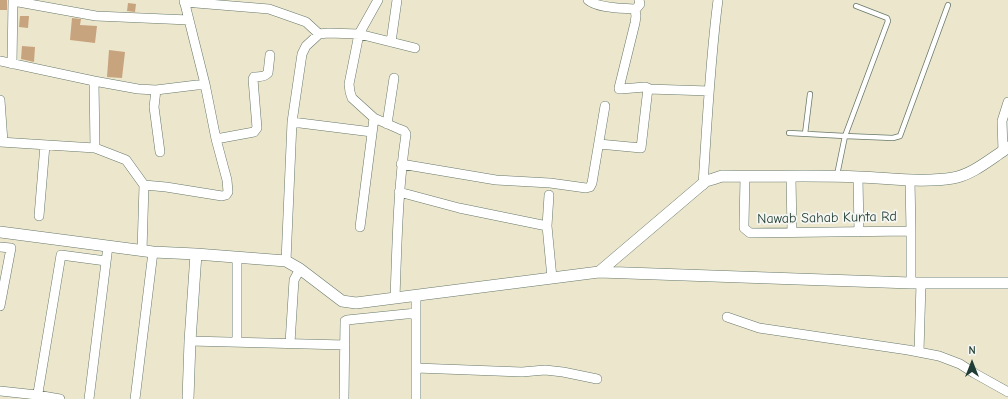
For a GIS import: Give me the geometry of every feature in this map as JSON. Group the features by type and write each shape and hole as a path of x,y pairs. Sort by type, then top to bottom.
{"street":[{"path":"378,0 359,34 349,84 352,98 374,118 404,131 406,134 401,164 399,192 395,298"},
{"path":"391,42 397,0"},
{"path":"588,0 592,4 635,10"},
{"path":"639,0 640,4 635,10 635,23 619,89 645,87 648,89 709,91"},
{"path":"703,185 709,91 718,0"},
{"path":"12,64 13,1 96,16 189,20"},
{"path":"144,185 222,196 226,195 228,192 206,84 184,1 269,4 306,22 319,34"},
{"path":"286,261 292,122 302,54 306,46 319,34 328,32 359,34 415,48"},
{"path":"216,139 254,132 257,128 253,79 254,77 264,77 268,73 270,55"},
{"path":"0,61 138,89 156,90 206,84"},
{"path":"387,124 394,78"},
{"path":"94,81 95,148"},
{"path":"599,144 641,148 648,89"},
{"path":"156,90 154,107 160,152"},
{"path":"0,100 1,142 95,148 126,160 144,185 148,252 135,399"},
{"path":"599,272 706,181 722,176 858,177 929,180 953,178 968,173 1006,149 1002,121 1008,102"},
{"path":"401,164 496,180 550,183 586,188 590,187 592,183 605,106"},
{"path":"360,227 374,118"},
{"path":"292,122 372,132"},
{"path":"39,216 45,145"},
{"name":"Nawab Sahab Kunta Rd","path":"745,177 744,228 750,233 911,231 916,283 919,352"},
{"path":"791,177 792,232"},
{"path":"858,177 859,232"},
{"path":"910,180 911,231"},
{"path":"399,192 459,208 547,226"},
{"path":"549,195 547,226 552,278"},
{"path":"0,232 148,252 286,261 300,269 342,301 356,303 599,272 916,283 1008,283"},
{"path":"89,399 108,246"},
{"path":"0,247 11,248 0,306"},
{"path":"188,399 196,254"},
{"path":"37,397 61,255 106,261"},
{"path":"237,257 237,342"},
{"path":"290,343 294,280 300,269"},
{"path":"416,296 416,399"},
{"path":"344,399 346,321 416,313"},
{"path":"727,317 759,328 939,356 960,364 1008,392"},
{"path":"190,341 345,345"},
{"path":"416,368 522,372 545,370 597,379"},
{"path":"0,391 60,399"}],"lane":[{"path":"790,133 893,138 900,136 948,4"},
{"path":"837,177 845,136 888,21 887,18 856,6"},
{"path":"805,134 810,94"}],"building":[{"path":"0,0 7,0 7,10 0,10"},
{"path":"128,3 136,4 135,12 127,11"},
{"path":"20,16 29,16 28,28 19,27"},
{"path":"72,18 81,19 80,25 97,26 95,43 70,40"},
{"path":"22,46 35,47 34,62 21,59"},
{"path":"109,50 125,52 122,78 107,77"}]}
